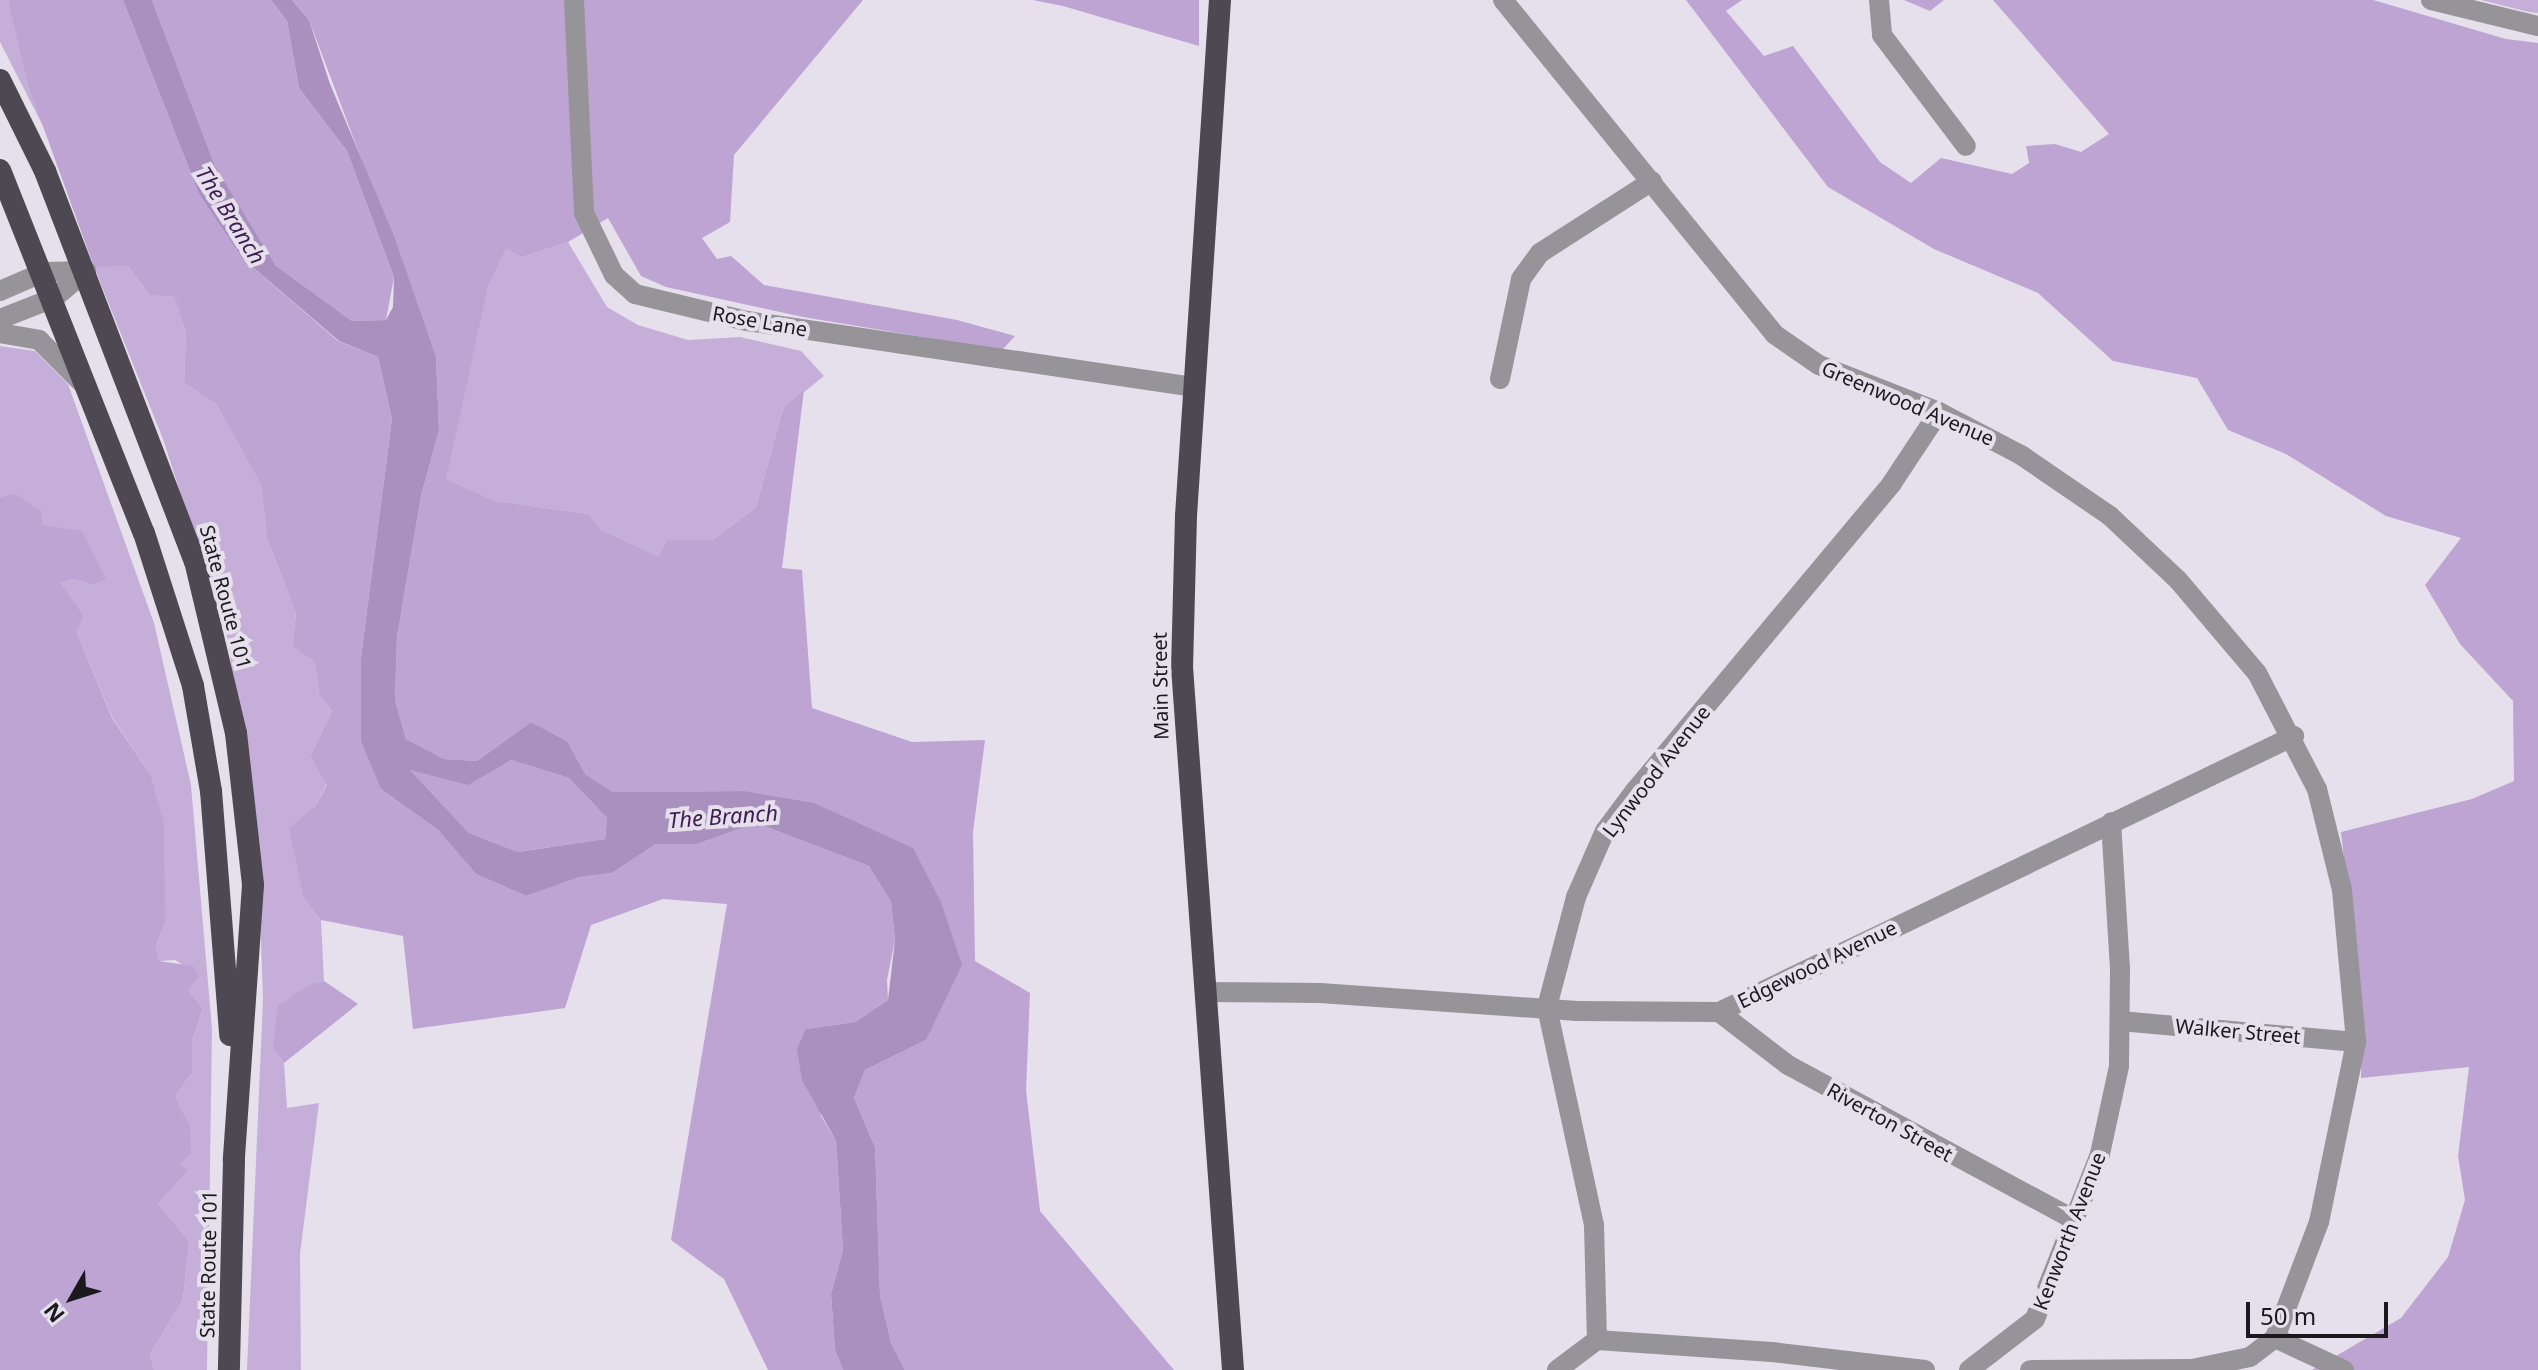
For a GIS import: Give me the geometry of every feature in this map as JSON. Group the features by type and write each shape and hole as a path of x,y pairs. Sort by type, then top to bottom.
{"highway":[{"name":"Main Street","path":"1220,0 1193,387 1182,667 1233,1370"},
{"name":"State Route 101","path":"0,80 86,271 195,561 236,733 253,885 234,1160 229,1370"},
{"name":"State Route 101","path":"0,170 44,272 144,533 193,686 211,791 228,975 234,1160"}],"street":[{"name":"Rose Lane","path":"574,0 584,213 614,275 635,294 747,321 1193,387"},
{"name":"Greenwood Avenue","path":"1503,0 1786,344 1819,365 1939,412 2021,455 2110,516 2228,634 2294,736 2331,836 2352,962 2356,1042 2319,1222 2275,1338"},
{"path":"1879,0 1882,35 1966,146"},
{"path":"2431,0 2538,26"},
{"path":"1500,379 1521,279 1540,253 1652,181"},
{"path":"0,291 44,272 86,271"},
{"path":"0,319 54,298 86,271"},
{"path":"0,333 39,340 78,378 96,409"},
{"name":"Lynwood Avenue","path":"1597,1340 1594,1225 1547,1007 1576,897 1605,831 1892,483 1939,412"},
{"name":"Edgewood Avenue","path":"1205,992 1320,993 1547,1007 1719,1012 2294,736"},
{"name":"Kenworth Avenue","path":"1969,1370 2035,1319 2071,1218 2100,1154 2119,1066 2120,1021 2111,822"},
{"name":"Riverton Street","path":"1719,1012 1788,1065 2071,1218"},
{"name":"Walker Street","path":"2120,1021 2356,1042"},
{"path":"2030,1370 2192,1369 2250,1357 2275,1338 2344,1370"},
{"path":"1557,1370 1597,1340 1772,1352 1925,1370"}],"shaded area":[{"path":"0,0 8,0 43,126 0,42"},
{"path":"8,0 123,0 199,194 242,258 338,341 378,357 392,419 361,657 381,789 438,830 476,874 526,896 580,877 612,873 656,844 697,844 756,823 869,866 891,902 895,940 887,980 888,1000 855,1022 806,1029 821,1116 836,1141 843,1250 831,1294 835,1350 843,1370 768,1370 724,1279 671,1240 727,904 663,899 591,925 565,1008 413,1029 403,936 321,920 304,899 289,828 315,807 327,785 310,756 332,711 319,694 315,663 292,646 296,614 267,538 261,485 216,404 184,383 186,333 174,296 150,295 128,266 94,267 28,85"},
{"path":"152,0 271,0 287,21 299,88 347,151 394,277 386,320 352,321 275,265 215,166"},
{"path":"292,0 863,0 734,155 730,222 702,238 717,259 731,256 764,285 957,320 1015,336 1002,350 803,317 666,287 641,276 608,218 568,242 522,257 506,248 488,288 446,479 495,501 589,514 600,529 658,556 667,540 713,540 756,507 783,409 804,390 782,568 802,570 812,708 912,742 985,740 973,832 975,961 1030,993 1026,1090 1040,1211 1174,1370 905,1370 891,1343 880,1295 875,1147 854,1098 865,1070 926,1040 941,902 743,791 613,792 586,775 567,741 531,722 477,761 444,759 406,739 395,700 397,637 421,496 439,430 436,357 309,20"},
{"path":"1033,0 1199,0 1199,46 1063,6"},
{"path":"1686,0 1742,0 1726,11 1764,56 1793,46 1880,162 1911,183 1941,158 2012,174 2029,163 2026,146 2055,144 2081,152 2109,134 1993,0 2373,0 2506,39 2538,43 2538,1370 2312,1370 2401,1318 2448,1257 2465,1200 2458,1156 2469,1067 2361,1078 2362,1017 2341,832 2472,799 2514,781 2513,701 2460,644 2425,585 2461,538 2386,516 2286,454 2228,430 2197,378 2113,361 2038,293 1934,249 1828,187"},
{"path":"1904,0 1944,0 1930,11"},
{"path":"2481,0 2538,0 2538,13 2529,12"},
{"path":"568,242 607,307 638,325 688,340 740,337 801,351 824,376 783,409 756,507 713,540 667,540 658,556 600,529 589,514 495,501 445,479 488,288 506,247 522,257"},
{"path":"99,263 128,266 150,295 174,295 186,333 184,383 216,404 261,485 267,538 296,614 292,646 315,663 319,694 332,711 310,756 327,784 315,807 304,899 321,920 324,981 312,983 273,1046 284,1063 287,1108 319,1103 300,1254 301,1370 247,1370 263,999 258,858 228,640 163,439 94,267"},
{"path":"0,346 35,351 68,384 154,623 191,785 212,1029 207,1370 154,1370 150,1354 183,1300 189,1241 158,1204 188,1171 44,1183 189,1125 175,1096 192,1073 192,1041 203,1008 188,990 186,967 175,960 159,961 156,945 165,924 150,774 112,717 77,632 84,616 59,583 73,579 93,585 105,579 42,525 14,493 0,497"},
{"path":"14,493 41,511 42,525 82,531 106,579 93,585 73,579 60,583 84,616 77,632 112,718 150,774 164,823 165,924 156,945 159,961 193,966 199,976 188,990 203,1008 192,1041 192,1073 175,1096 190,1126 191,1154 180,1163 188,1171 158,1204 189,1241 183,1300 150,1354 154,1370 0,1370 0,497"},
{"path":"511,760 569,778 607,818 605,839 518,852 469,833 409,769 494,768"},
{"path":"324,981 358,1004 284,1063 273,1047 278,1006 312,983"}],"water":[{"name":"The Branch","path":"123,0 152,0 215,166 275,265 352,321 386,320 393,307 394,277 347,151 299,88 287,21 271,0 292,0 309,20 330,84 394,236 436,357 439,430 421,496 397,637 395,700 406,739 444,759 477,761 531,722 567,741 586,775 613,792 743,791 814,803 913,848 941,902 962,965 926,1040 865,1070 854,1098 875,1147 880,1295 891,1343 905,1370 843,1370 835,1350 831,1294 843,1250 836,1141 802,1080 797,1049 806,1029 855,1022 888,1000 895,940 891,902 869,866 756,823 697,844 656,844 612,873 580,877 526,896 476,874 438,830 381,789 361,741 361,657 392,419 378,357 339,341 242,258 199,194","holes":["511,760 569,778 607,818 605,839 518,852 469,833 410,770 468,785"]}]}
